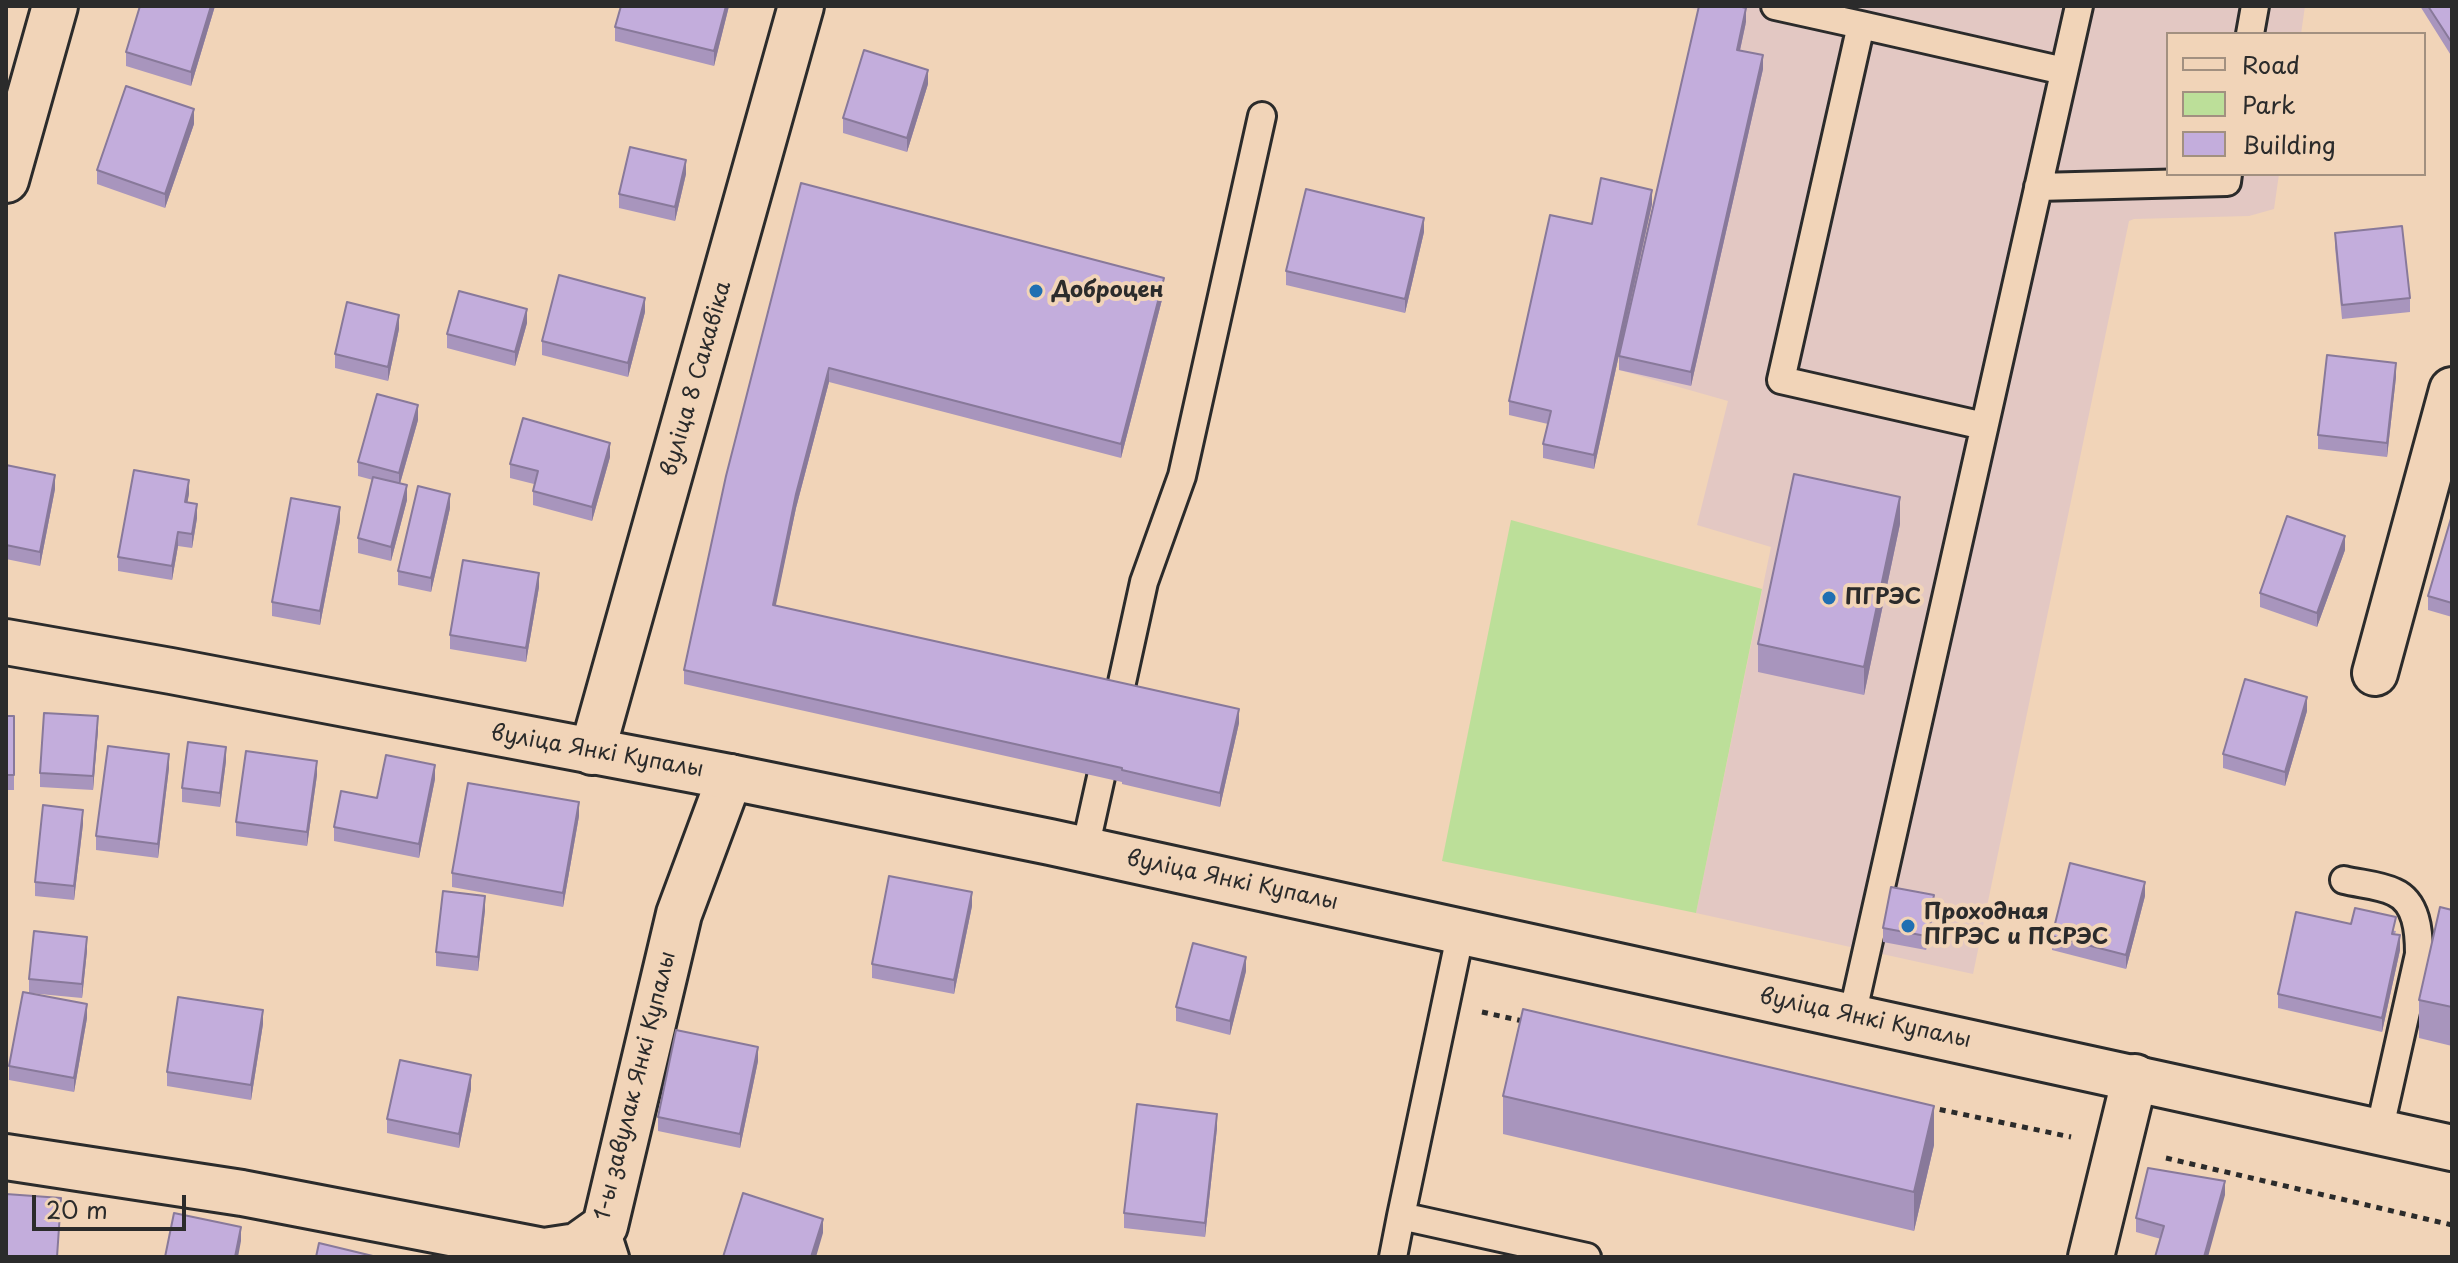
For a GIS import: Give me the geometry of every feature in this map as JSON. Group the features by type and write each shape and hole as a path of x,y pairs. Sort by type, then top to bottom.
{"street":[{"path":"6,180 55,6"},
{"name":"вуліца 8 Сакавіка","path":"592,752 801,6"},
{"path":"2375,673 2452,390"},
{"name":"вуліца Янкі Купалы","path":"6,642 730,777 1085,849 2452,1148"},
{"name":"1-ы завулак Янкі Купалы","path":"6,1157 242,1193 544,1251 610,1242 679,914 730,777"},
{"path":"2091,1257 2135,1077"}],"lane":[{"path":"1775,6 2064,71"},
{"path":"1852,1016 2079,6"},
{"path":"2250,32 2255,6"},
{"path":"1861,25 1781,380 1984,426"},
{"path":"1119,696 1144,582 1182,476 1262,116"},
{"path":"2038,187 2227,182 2228,176"},
{"path":"1085,849 1101,777"},
{"path":"2344,880 2395,892 2410,905 2419,934 2419,954 2379,1132"},
{"path":"1393,1257 1461,931"},
{"path":"1401,1216 1587,1257"}],"path":[{"path":"1446,1005 1539,1024"},
{"path":"1914,1104 2117,1147 2452,1225"}],"shaded area":[{"path":"1686,6 2305,6 2301,32 2166,32 2166,176 2279,176 2274,209 2249,216 2129,221 1973,974 1696,913 1771,547 1697,525 1728,401 1619,370 1701,12"}],"green space":[{"path":"1511,520 1762,589 1696,913 1442,861"}],"building":[{"path":"140,6 211,6 191,72 126,52"},
{"path":"621,6 726,6 714,51 615,27"},
{"path":"1699,6 1746,8 1737,50 1763,55 1691,372 1619,356"},
{"path":"2428,6 2452,6 2452,43"},
{"path":"864,50 928,70 907,138 843,118"},
{"path":"126,86 194,109 165,194 97,170"},
{"path":"630,147 686,160 675,207 619,194"},
{"path":"1601,178 1652,190 1594,455 1543,444 1551,411 1509,401 1550,215 1592,224"},
{"path":"801,183 1164,278 1121,444 829,368 796,494 773,605 1239,709 1220,793 1122,768 684,670 726,476"},
{"path":"1306,189 1424,218 1405,299 1286,271"},
{"path":"2402,226 2410,298 2342,305 2335,233"},
{"path":"559,275 645,298 628,363 542,341"},
{"path":"459,291 527,309 515,352 447,334"},
{"path":"347,302 399,315 388,367 335,354"},
{"path":"2327,355 2396,363 2387,443 2318,435"},
{"path":"377,394 418,405 399,473 358,462"},
{"path":"523,418 610,443 592,507 533,491 538,471 510,464"},
{"path":"6,465 55,475 40,552 6,545"},
{"path":"134,470 189,480 185,502 197,504 192,534 178,532 172,566 118,557"},
{"name":"ПГРЭС","path":"1794,474 1900,497 1864,667 1758,644"},
{"path":"373,477 407,485 391,547 358,538"},
{"path":"418,486 450,494 431,578 398,571"},
{"path":"291,498 340,507 320,611 272,602"},
{"path":"2452,515 2452,603 2428,596"},
{"path":"2287,516 2345,536 2317,613 2260,593"},
{"path":"463,560 539,573 526,648 450,635"},
{"path":"2245,679 2307,697 2285,772 2223,754"},
{"path":"44,713 98,716 93,776 40,773"},
{"path":"6,716 14,716 14,775 6,775"},
{"path":"188,742 226,747 220,793 182,788"},
{"path":"108,746 169,754 158,844 96,836"},
{"path":"246,751 317,761 307,832 236,822"},
{"path":"386,755 435,765 419,844 334,827 341,791 377,798"},
{"path":"468,783 579,802 563,893 452,873"},
{"path":"43,805 83,810 74,886 35,882"},
{"path":"2070,863 2145,882 2126,955 2052,936"},
{"path":"889,876 972,892 954,980 872,964"},
{"name":"Проходная ПГРЭС и ПСРЭС","path":"1891,887 1934,895 1926,936 1883,928"},
{"path":"443,891 485,896 478,957 436,952"},
{"path":"2440,907 2452,910 2452,1007 2419,1000"},
{"path":"2355,908 2396,917 2392,934 2400,935 2382,1018 2278,994 2296,912 2351,924"},
{"path":"34,931 87,937 82,984 29,979"},
{"path":"1193,943 1246,957 1230,1021 1176,1007"},
{"path":"23,992 87,1004 74,1078 9,1066"},
{"path":"178,997 263,1010 251,1085 167,1072"},
{"path":"1523,1009 1934,1106 1914,1192 1503,1096"},
{"path":"676,1030 758,1047 740,1134 658,1117"},
{"path":"400,1060 471,1075 459,1134 387,1119"},
{"path":"1137,1104 1217,1114 1205,1223 1124,1213"},
{"path":"2148,1168 2225,1181 2204,1257 2155,1257 2164,1226 2136,1218"},
{"path":"743,1193 823,1219 811,1257 723,1257"},
{"path":"6,1194 61,1198 57,1257 6,1257"},
{"path":"174,1213 241,1227 235,1257 165,1257"},
{"path":"319,1243 377,1257 316,1257"}],"place":[{"name":"Доброцен","path":"1036,291"},
{"name":"ПГРЭС","path":"1829,598"},
{"name":"Проходная ПГРЭС и ПСРЭС","path":"1908,926"}]}
